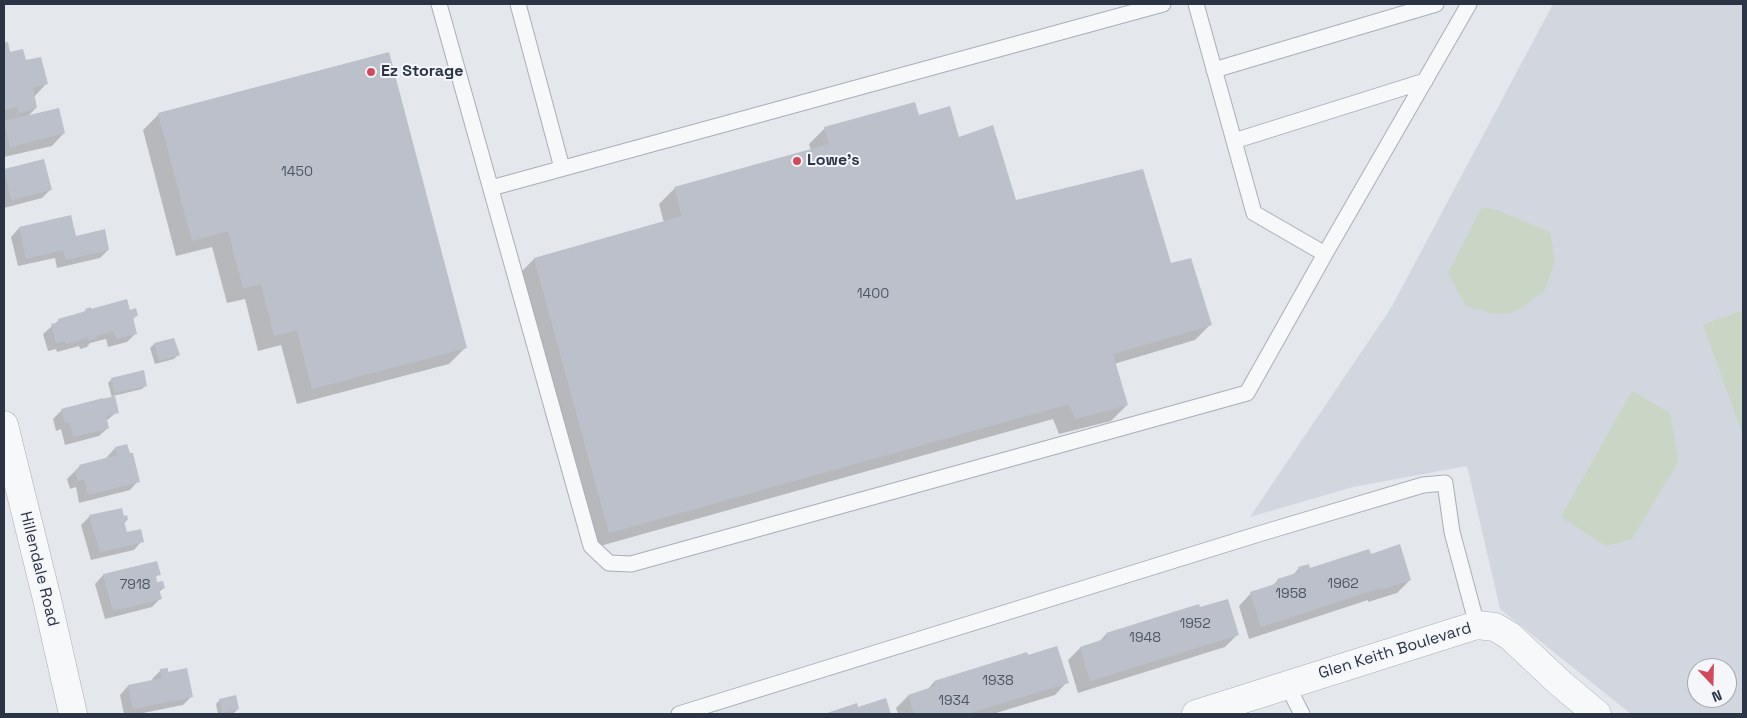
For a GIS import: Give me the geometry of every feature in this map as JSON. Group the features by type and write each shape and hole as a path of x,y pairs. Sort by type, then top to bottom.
{"street":[{"name":"Hillendale Road","path":"4,425 73,714"},
{"name":"Glen Keith Boulevard","path":"1196,714 1477,625 1495,627 1510,636 1560,683 1597,714"}],"lane":[{"path":"439,4 591,546 609,563 631,564 1247,393 1469,4"},
{"path":"518,4 562,168"},
{"path":"491,188 1163,4"},
{"path":"1196,4 1254,213 1325,254"},
{"path":"1214,70 1436,4"},
{"path":"1234,141 1425,81"},
{"path":"679,714 1423,485 1445,483 1452,532 1477,625"},
{"path":"1286,685 1302,714"}],"shaded area":[{"path":"1553,4 1743,4 1743,714 1631,714 1500,609 1467,466 1353,487 1250,517 1391,308"}],"green space":[{"path":"1482,207 1497,210 1550,232 1555,260 1545,290 1522,308 1507,314 1490,313 1466,306 1448,273"},
{"path":"1743,310 1743,435 1703,325"},
{"path":"1632,391 1670,413 1678,462 1632,539 1606,546 1561,517"}],"building":[{"path":"8,42 10,52 23,49 26,60 41,57 48,84 33,88 37,108 18,113 17,107 4,110 4,43"},
{"path":"389,52 467,348 312,389 297,330 274,336 261,284 243,288 228,231 192,241 158,113"},
{"path":"915,102 919,115 950,106 959,137 993,125 1016,200 1143,169 1171,263 1191,258 1212,325 1113,354 1128,405 1075,419 1069,404 609,533 534,258 682,216 674,187 829,144 824,127"},
{"path":"59,108 65,133 10,147 4,121"},
{"path":"44,159 52,190 11,200 4,169"},
{"path":"71,215 76,236 105,229 109,250 66,260 63,250 26,259 19,227"},
{"path":"127,299 130,310 136,308 138,316 133,317 137,334 116,339 114,331 96,336 97,338 88,341 87,338 66,344 65,341 56,343 51,324 59,322 58,319 86,311 85,309 91,307 91,309"},
{"path":"174,338 180,355 159,361 154,343"},
{"path":"144,370 147,386 115,393 111,378"},
{"path":"115,396 119,413 106,416 109,428 74,437 69,422 65,423 61,409"},
{"path":"127,444 130,453 133,453 140,482 88,495 84,479 78,481 75,470 81,468 79,465 117,455 115,447"},
{"path":"122,508 124,516 127,515 128,520 124,521 127,532 141,529 144,542 100,552 89,515"},
{"path":"1400,544 1411,580 1380,590 1380,588 1261,627 1250,592 1278,583 1277,579 1300,572 1298,567 1309,564 1310,568 1369,549 1371,554"},
{"path":"157,561 161,575 156,576 157,582 163,581 165,588 159,589 162,599 113,611 103,574"},
{"path":"1228,599 1239,635 1090,681 1080,647 1107,638 1106,633 1199,604 1200,607"},
{"path":"1057,646 1069,683 966,714 914,714 908,695 935,686 934,681 1027,652 1028,655"},
{"path":"168,668 168,672 187,668 193,697 133,709 128,685 162,678 160,669"},
{"path":"236,695 239,709 222,713 219,699"},
{"path":"886,698 891,714 824,714 857,703 858,707"}],"place":[{"name":"Ez Storage","path":"371,72"},
{"name":"Lowe's","path":"797,161"}]}
